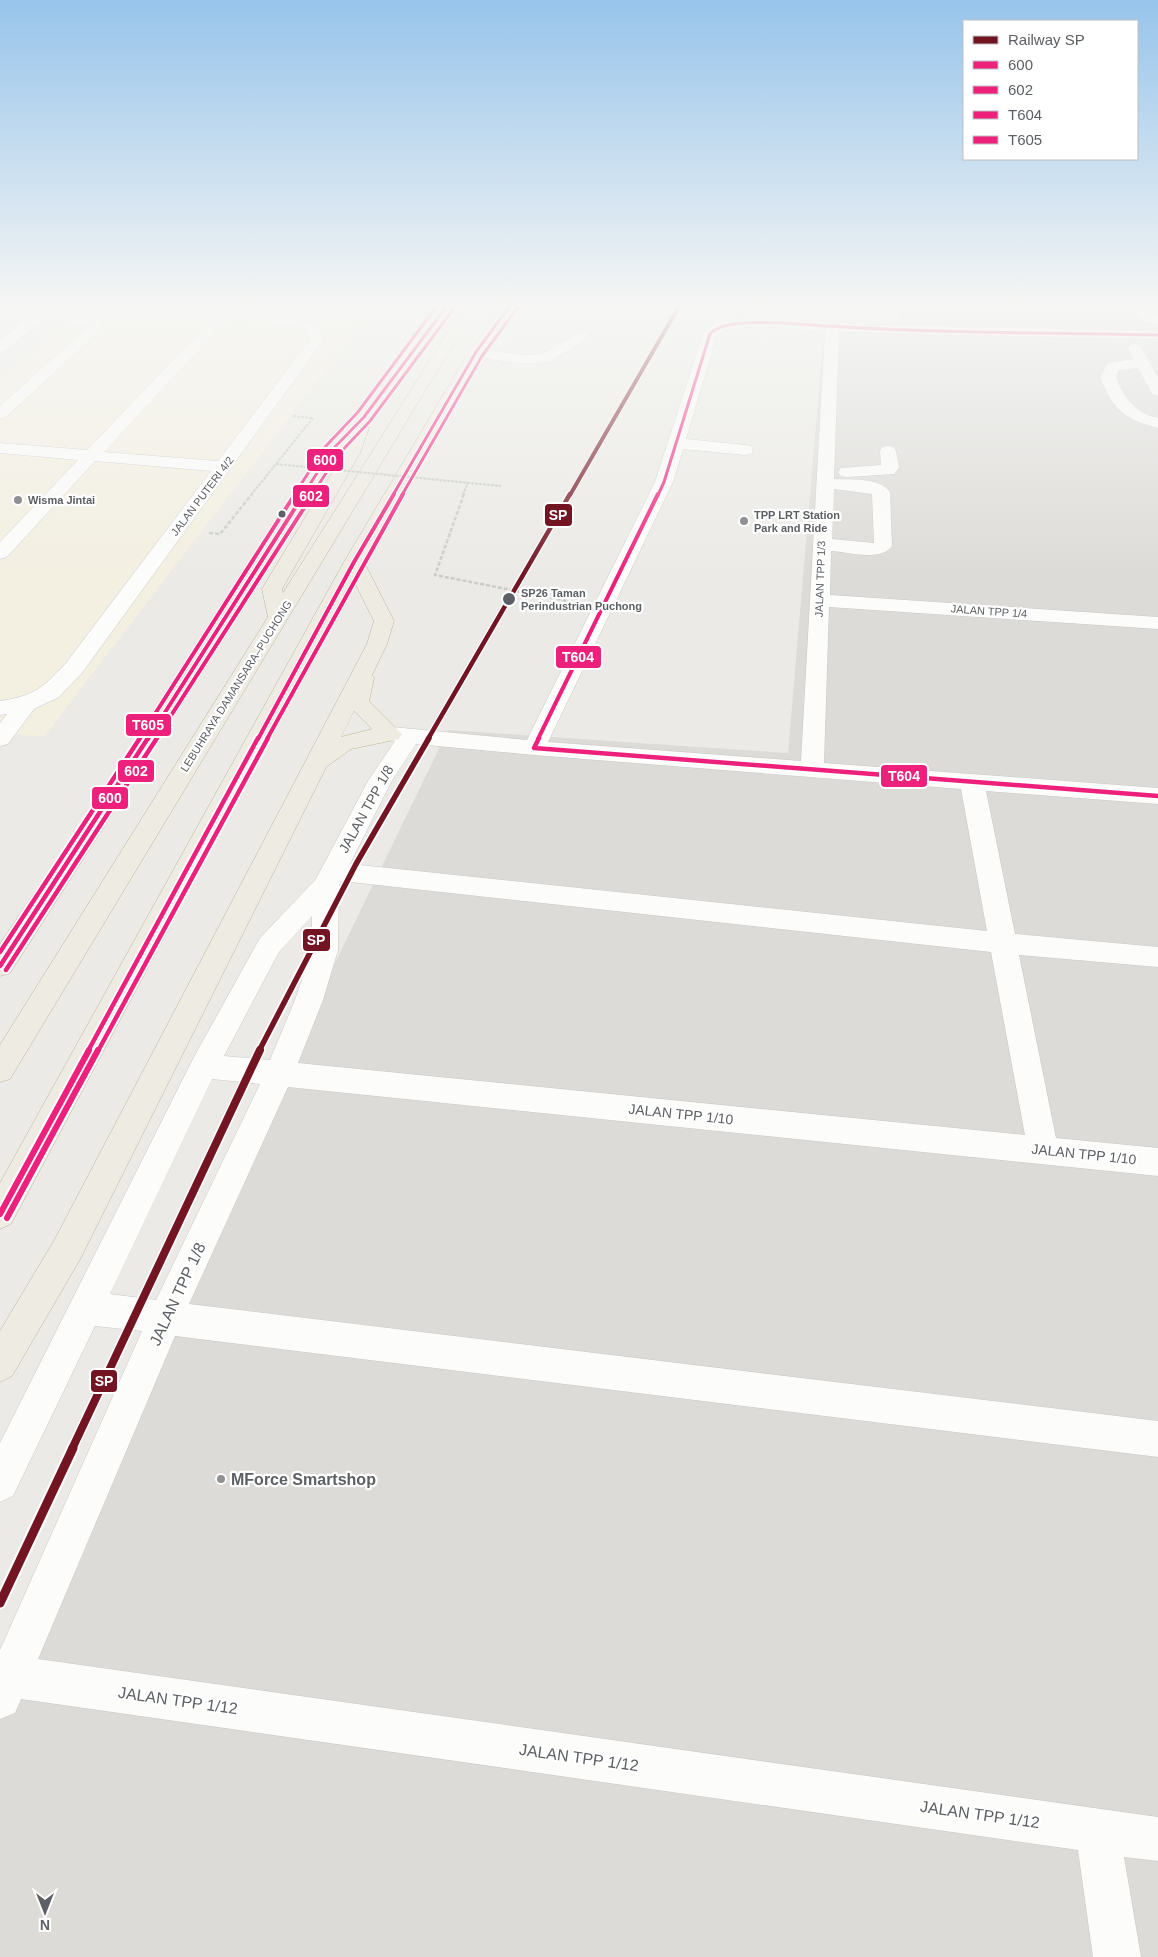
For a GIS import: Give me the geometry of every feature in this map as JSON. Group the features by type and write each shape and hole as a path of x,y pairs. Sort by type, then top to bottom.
{"highway":[{"path":"0,966 331,451 364,417 381,394"},
{"name":"LEBUHRAYA DAMANSARA–PUCHONG","path":"0,1070 415,394"},
{"path":"0,1214 354,562 451,394"},
{"path":"278,618 272,589 352,453 364,417"},
{"path":"0,1364 67,1250 377,644 384,620 354,562"},
{"path":"364,670 358,703 401,735"},
{"path":"318,762 343,744 377,735 401,735"}],"street":[{"path":"0,414 22,394"},
{"path":"0,553 149,394"},
{"name":"JALAN PUTERI 4/2","path":"0,708 26,704 52,692 74,668 277,394"},
{"path":"534,748 664,482 691,394"},
{"name":"JALAN TPP 1/3","path":"812,769 829,394"},
{"path":"1115,394 1119,403 1132,415 1158,423"},
{"path":"676,443 745,450"},
{"path":"0,448 223,467"},
{"path":"825,477 888,470 890,468 888,451"},
{"path":"822,544 875,549 883,546 881,492 874,488 825,477"},
{"name":"JALAN TPP 1/4","path":"820,600 1158,623"},
{"path":"0,739 26,704"},
{"path":"401,735 534,748 1158,796"},
{"name":"JALAN TPP 1/8","path":"0,1483 204,1066 269,945 329,878 380,781 401,735"},
{"path":"972,782 1043,1150"},
{"path":"329,878 1158,957"},
{"name":"JALAN TPP 1/8","path":"3,1683 165,1319 280,1073 309,1000 325,950 329,878"},
{"name":"JALAN TPP 1/10","path":"204,1066 1158,1162"},
{"path":"86,1308 1158,1439"},
{"name":"JALAN TPP 1/12","path":"3,1683 1158,1839"},
{"path":"1097,1830 1117,1957"}],"path":[{"path":"220,534 313,418"},
{"path":"276,464 501,486"},
{"path":"468,482 435,575 602,608"}],"shaded area":[{"path":"0,394 307,394 44,737 0,733"},
{"path":"819,394 1158,394 1158,1957 0,1957 0,1654 448,730 788,753"}],"rail line":[{"name":"SP","path":"0,1603 261,1047 356,864 628,394"}],"transit line":[{"name":"T605","path":"0,952 105,793 325,447 358,412 371,394"},
{"name":"600","path":"0,966 111,797 331,451 364,417 381,394"},
{"name":"602","path":"6,970 117,801 337,456 370,421 390,394"},
{"name":"600","path":"0,1214 354,562 451,394"},
{"name":"602","path":"7,1218 361,566 460,394"},
{"name":"T604","path":"691,394 664,482 534,748 1158,796"}],"place":[{"name":"Wisma Jintai","path":"18,500"},
{"name":"TPP LRT Station Park and Ride","path":"744,521"},
{"name":"SP26 Taman Perindustrian Puchong","path":"509,599"},
{"name":"MForce Smartshop","path":"221,1479"}]}
